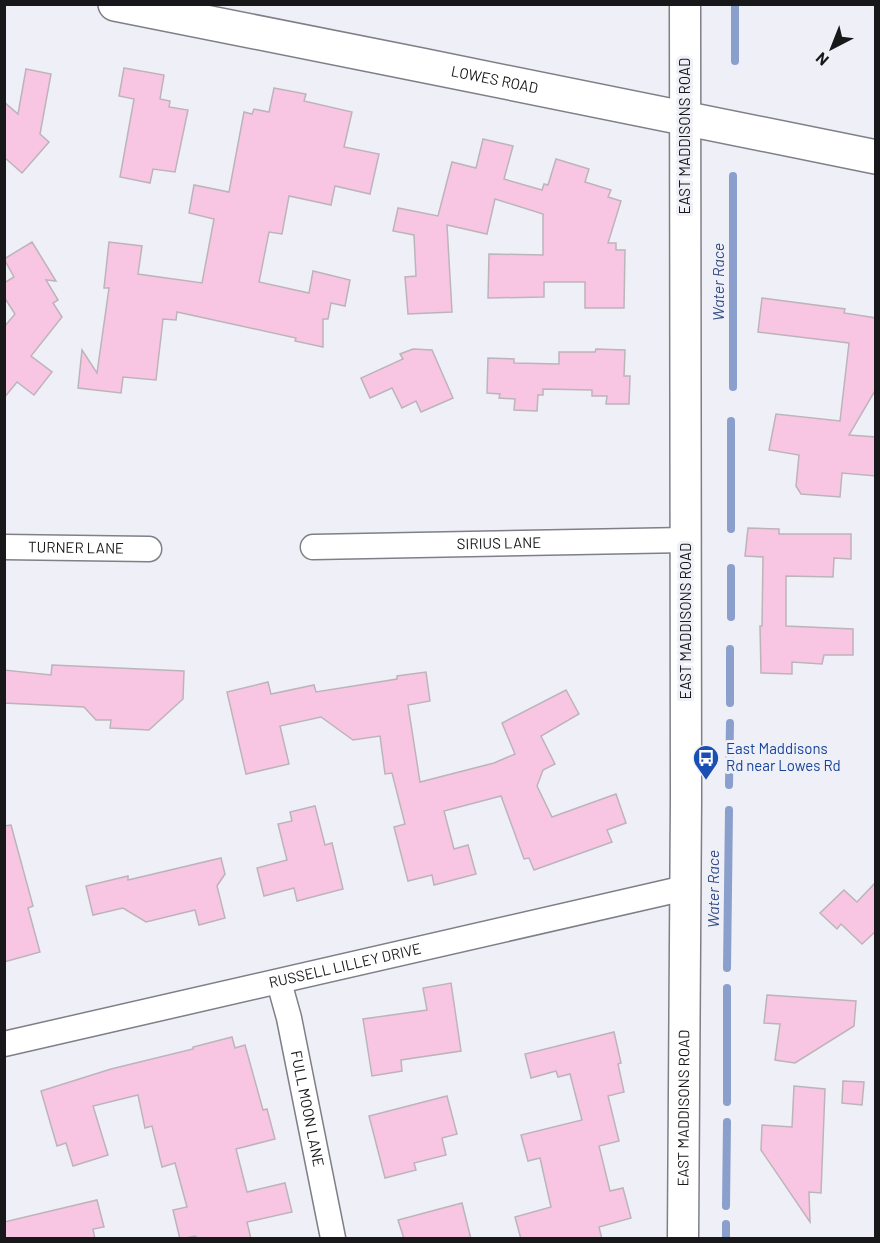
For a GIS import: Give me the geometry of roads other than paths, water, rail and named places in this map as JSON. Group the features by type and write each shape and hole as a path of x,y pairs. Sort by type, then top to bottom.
{"main road":[{"name":"LOWES ROAD","path":"115,4 876,157"}],"street":[{"name":"EAST MADDISONS ROAD","path":"683,1239 686,798 685,4"},
{"name":"SIRIUS LANE","path":"313,547 686,540"},
{"name":"TURNER LANE","path":"4,547 149,549"},
{"name":"RUSSELL LILLEY DRIVE","path":"4,1044 685,888"},
{"name":"FULL MOON LANE","path":"279,982 289,1018 333,1239"}],"waterway":[{"name":"Water Race","path":"735,4 735,61"},
{"name":"Water Race","path":"733,176 733,387"},
{"name":"Water Race","path":"731,421 731,529"},
{"name":"Water Race","path":"731,568 731,617"},
{"name":"Water Race","path":"730,649 730,703"},
{"name":"Water Race","path":"729,785 730,723"},
{"name":"Water Race","path":"727,968 729,810"},
{"name":"Water Race","path":"727,988 727,1102"},
{"name":"Water Race","path":"726,1206 727,1122"},
{"name":"Water Race","path":"726,1224 726,1238"}],"place":[{"name":"East Maddisons Rd near Lowes Rd","path":"706,781"}]}
